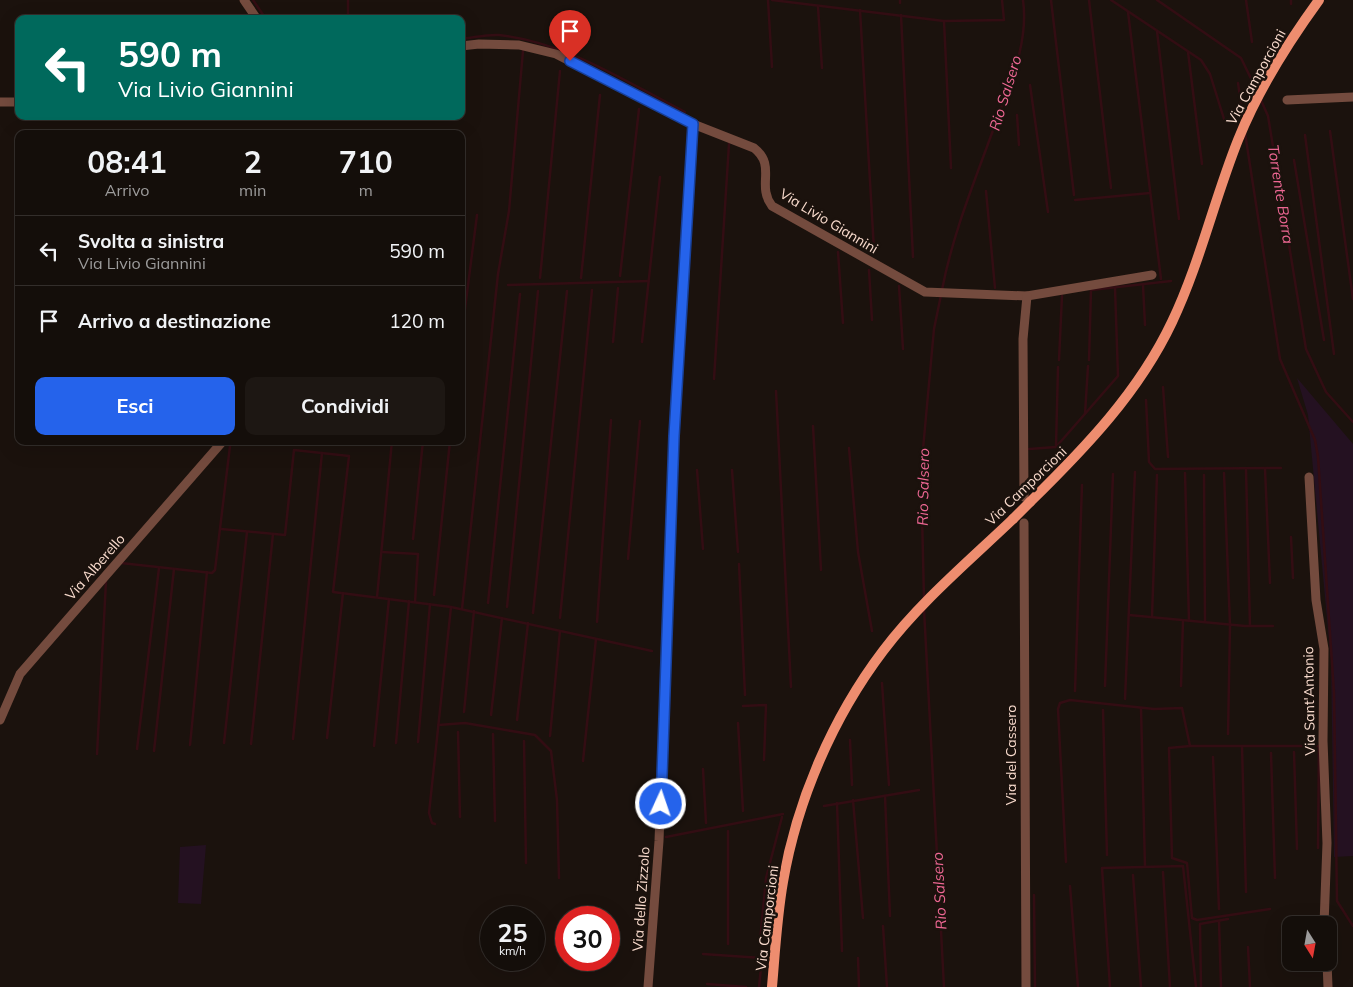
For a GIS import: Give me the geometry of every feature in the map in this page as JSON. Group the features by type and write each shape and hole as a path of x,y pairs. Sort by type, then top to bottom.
{"main road":[{"name":"Via Camporcioni","path":"772,987 783,881 796,825 817,766 850,700 883,651 908,621 1013,519 1027,499 1093,438 1144,371 1172,323 1193,275 1237,142 1253,106 1275,66 1319,0"}],"street":[{"path":"244,0 254,15"},
{"name":"Via Livio Giannini","path":"465,46 519,45 556,54 693,124 754,148 763,154 766,162 765,195 772,206 920,290 945,293 1027,296 1152,275"},
{"path":"1287,100 1353,97"},
{"path":"0,102 15,102"},
{"name":"Via dello Zizzolo","path":"648,987 659,841 674,436 693,124"},
{"path":"1027,296 1023,340 1027,499"},
{"name":"Via Alberello","path":"0,720 20,674 220,445"},
{"name":"Via Sant'Antonio","path":"1309,477 1316,600 1324,649 1323,741 1327,843 1324,916"},
{"name":"Via del Cassero","path":"1024,522 1026,987"},
{"path":"1327,971 1328,987"}],"shaded area":[{"path":"1297,378 1353,444 1353,856 1334,857 1331,661 1308,415"},
{"path":"206,845 201,904 178,903 180,847"}],"waterway":[{"path":"253,0 263,15"},
{"path":"348,0 348,15"},
{"path":"768,0 772,67"},
{"path":"772,0 944,21 1004,20 1002,0"},
{"name":"Rio Salsero","path":"942,290 952,247 1017,63 1023,31 1023,0"},
{"path":"1051,0 1074,195"},
{"path":"1089,0 1111,188"},
{"path":"1111,0 1201,60 1210,74 1224,119"},
{"name":"Torrente Borra","path":"1157,0 1241,58 1257,91"},
{"path":"1246,0 1252,42"},
{"path":"818,7 822,68"},
{"path":"860,10 874,250"},
{"path":"1128,12 1161,279"},
{"path":"901,15 913,257"},
{"path":"944,21 951,168"},
{"path":"1157,31 1179,219"},
{"path":"465,38 499,35 524,39 548,46 618,76 685,112"},
{"path":"462,609 498,274 509,211 523,51"},
{"path":"1188,52 1202,164"},
{"path":"540,278 560,71"},
{"path":"1238,83 1243,117"},
{"path":"1030,85 1048,212"},
{"path":"581,278 600,95"},
{"name":"Torrente Borra","path":"1260,98 1268,116 1306,349 1326,392 1353,422"},
{"path":"620,276 639,109"},
{"path":"1017,115 1019,145"},
{"path":"1330,131 1353,299"},
{"path":"1245,133 1280,359 1315,440 1318,457 1334,693 1337,901 1353,926"},
{"path":"1305,135 1334,354"},
{"path":"714,379 729,144"},
{"path":"1294,160 1324,340"},
{"path":"642,342 660,177"},
{"path":"986,191 995,288"},
{"path":"1075,200 1150,193"},
{"path":"465,309 477,215"},
{"path":"838,252 843,323"},
{"path":"869,270 872,320"},
{"path":"508,285 649,281"},
{"path":"1089,360 1091,290 1171,281"},
{"path":"1143,285 1145,325"},
{"path":"899,286 903,349"},
{"path":"613,342 618,288"},
{"path":"1029,449 1056,447 1118,376 1115,288"},
{"path":"560,618 592,290"},
{"path":"507,607 538,291"},
{"path":"533,613 567,291"},
{"path":"488,603 520,294"},
{"name":"Rio Salsero","path":"924,599 921,471 934,329 941,295"},
{"path":"1059,360 1062,296"},
{"path":"1085,414 1088,366"},
{"path":"1056,446 1058,367"},
{"path":"1163,387 1168,457"},
{"path":"776,391 791,687"},
{"path":"1146,400 1149,462 1155,469 1281,468"},
{"path":"597,622 611,420"},
{"path":"628,559 640,421"},
{"path":"813,426 821,570"},
{"path":"377,597 392,445"},
{"path":"413,539 423,445"},
{"path":"434,595 450,445"},
{"path":"121,563 212,573 215,570 230,446"},
{"path":"849,448 858,552 872,631"},
{"path":"221,529 285,535 294,450 349,456 333,592 451,607 652,651"},
{"path":"293,739 322,453"},
{"path":"1265,469 1270,583"},
{"path":"697,470 703,549"},
{"path":"732,470 738,552"},
{"path":"1246,470 1250,626"},
{"path":"1125,699 1135,472"},
{"path":"1185,473 1189,621"},
{"path":"1224,473 1230,625 1228,734"},
{"path":"1105,686 1113,474"},
{"path":"1152,617 1157,475"},
{"path":"1204,475 1205,622"},
{"path":"1075,691 1082,485"},
{"path":"224,743 247,532"},
{"path":"251,744 273,534"},
{"path":"1291,537 1293,578"},
{"path":"382,552 418,554 415,602"},
{"path":"739,564 745,695"},
{"path":"137,749 159,568"},
{"path":"154,751 174,569"},
{"path":"190,745 207,572"},
{"path":"97,754 106,581"},
{"path":"327,738 343,593"},
{"path":"374,746 389,599"},
{"path":"396,743 409,601"},
{"path":"418,742 430,604"},
{"path":"435,824 432,823 429,813 451,607"},
{"name":"Rio Salsero","path":"924,609 944,987"},
{"path":"464,712 474,611"},
{"path":"1129,615 1245,626 1273,626"},
{"path":"491,715 502,618"},
{"path":"1181,686 1183,621"},
{"path":"517,720 528,623"},
{"path":"550,736 560,631"},
{"path":"583,761 596,639"},
{"path":"882,683 889,785"},
{"path":"1066,862 1058,709 1060,703 1070,700 1154,709 1182,708 1190,746 1319,746 1318,848"},
{"path":"743,706 766,705 764,760"},
{"path":"1141,708 1145,867"},
{"path":"1103,710 1107,855"},
{"path":"438,725 465,723 535,735 551,751 557,800 559,878"},
{"path":"738,723 743,811"},
{"path":"458,732 460,817"},
{"path":"493,734 495,821"},
{"path":"850,740 852,785"},
{"path":"524,741 526,863"},
{"path":"1190,746 1169,748 1172,858 1187,863 1192,918 1197,920 1270,909"},
{"path":"1242,746 1246,892"},
{"path":"1294,752 1297,849"},
{"path":"1271,753 1275,878"},
{"path":"1213,757 1219,909"},
{"path":"703,769 706,823"},
{"path":"824,806 919,790"},
{"path":"885,796 890,916"},
{"path":"853,800 863,918"},
{"path":"837,803 842,951"},
{"path":"666,837 783,814"},
{"path":"760,942 766,878 782,817"},
{"path":"728,831 728,944"},
{"path":"1110,987 1102,868 1183,866 1196,987"},
{"path":"1163,872 1170,987"},
{"path":"1133,875 1141,987"},
{"path":"1070,886 1078,987"},
{"path":"1034,895 1035,987"},
{"path":"1201,987 1200,924 1228,919"},
{"path":"1219,921 1221,987"},
{"path":"883,926 887,987"},
{"path":"1248,947 1250,987"},
{"path":"703,954 762,958 759,987"},
{"path":"858,958 859,987"},
{"path":"707,984 746,987"}],"route":[{"path":"570,61 693,124 682,279 674,436 661,804"}]}
